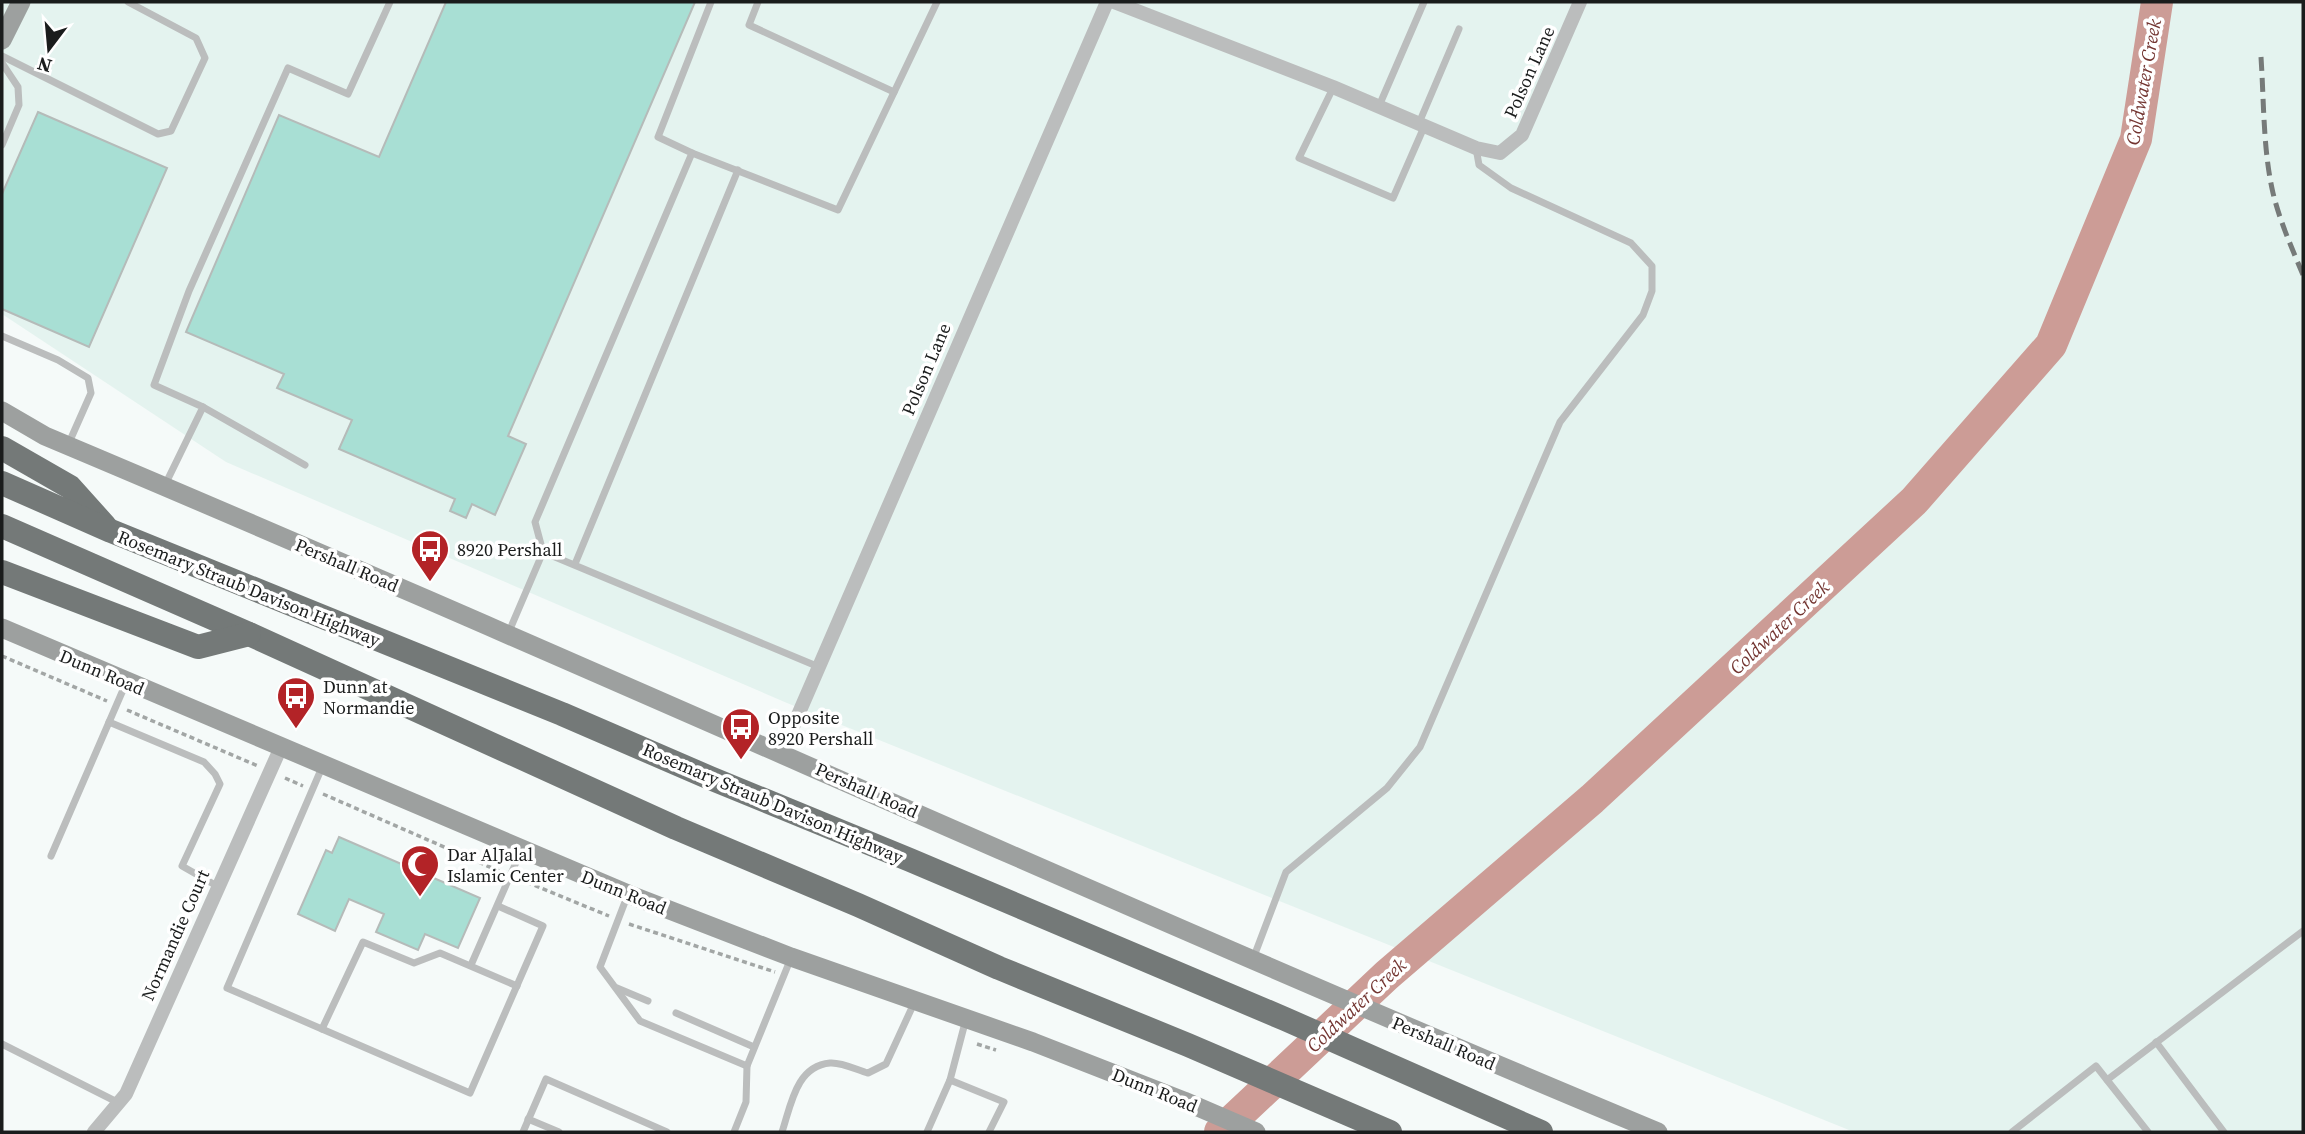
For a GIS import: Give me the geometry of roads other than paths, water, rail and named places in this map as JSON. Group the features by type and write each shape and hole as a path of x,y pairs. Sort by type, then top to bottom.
{"highway":[{"path":"2,448 70,487 111,531"},
{"name":"Rosemary Straub Davison Highway","path":"2,483 111,531 562,714 910,860 1285,1019 1541,1132"},
{"path":"2,526 249,634 676,828 999,968 1390,1132"},
{"path":"2,572 198,647 249,634"}],"street":[{"path":"2,40 20,2"},
{"name":"Polson Lane","path":"782,752 1107,2"},
{"name":"Polson Lane","path":"1114,2 1334,87 1476,148 1500,153 1522,135 1580,2"},
{"name":"Pershall Road","path":"2,411 45,436 782,752 1404,1026 1658,1132"},
{"name":"Dunn Road","path":"2,628 628,894 791,957 915,1000 1184,1101 1256,1132"},
{"name":"Normandie Court","path":"98,1131 126,1094 281,747"}],"lane":[{"path":"2,56 158,134 171,131 205,58 196,37 128,2"},
{"path":"305,465 203,407 154,385 189,291 288,68 348,94 390,2"},
{"path":"711,2 657,137 838,210 937,2"},
{"path":"758,2 749,25 894,92"},
{"path":"1379,106 1424,2"},
{"path":"1334,87 1299,158 1393,198 1459,29"},
{"path":"2,62 18,87 19,105 2,145"},
{"path":"1253,960 1286,872 1387,788 1420,747 1560,422 1643,315 1652,291 1652,266 1631,243 1511,188 1479,165 1476,148"},
{"path":"508,635 543,552 535,522 692,153"},
{"path":"575,565 738,170"},
{"path":"2,336 58,360 88,377 91,393 68,445"},
{"path":"164,487 203,407"},
{"path":"543,552 819,667"},
{"path":"51,856 126,682"},
{"path":"109,722 204,762 215,774 220,784 182,866 218,886"},
{"path":"323,765 227,988 470,1093 543,926 498,906"},
{"path":"471,965 521,849"},
{"path":"628,894 600,967 640,1021 747,1066"},
{"path":"2107,1080 2303,931"},
{"path":"322,1029 363,942 414,963 440,953 517,986"},
{"path":"734,1132 746,1102 747,1066 791,957"},
{"path":"615,987 648,1001"},
{"path":"782,1132 797,1085 812,1068 832,1063 868,1073 886,1064 915,1000"},
{"path":"676,1013 754,1047"},
{"path":"927,1132 950,1080 966,1019"},
{"path":"2156,1042 2224,1132"},
{"path":"2,1044 118,1103"},
{"path":"2012,1132 2096,1066 2148,1132"},
{"path":"523,1132 546,1079 667,1132"},
{"path":"950,1080 1004,1102 989,1132"},
{"path":"528,1119 559,1132"}],"waterway":[{"name":"Coldwater Creek","path":"1220,1132 1387,975 1592,799 1914,501 2051,345 2136,139 2157,2"}],"railway":[{"path":"2261,57 2266,143 2273,193 2286,235 2303,275"}],"place":[{"name":"8920 Pershall","path":"430,583"},
{"name":"Dunn at Normandie","path":"296,730"},
{"name":"Opposite 8920 Pershall","path":"741,761"},
{"name":"Dar AlJalal Islamic Center","path":"420,898"}]}
